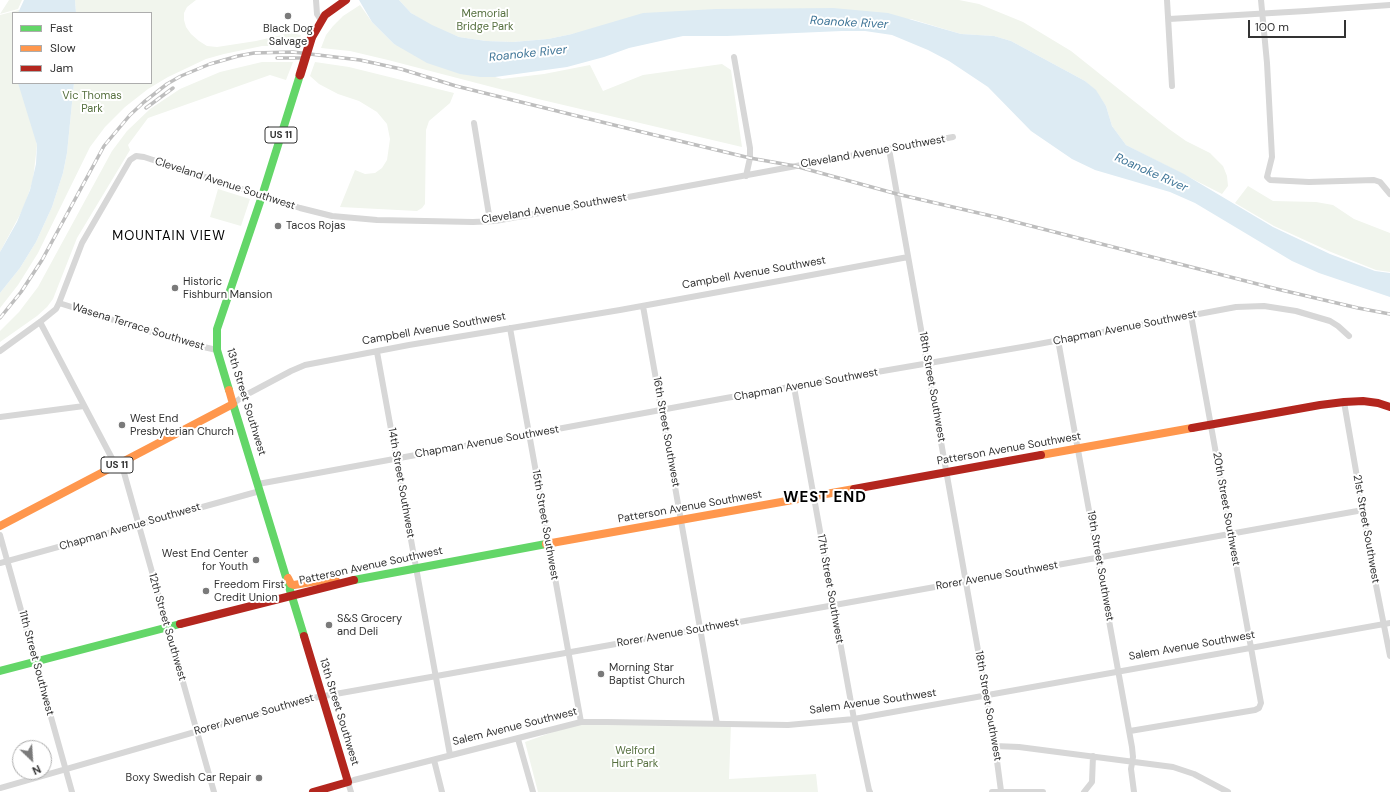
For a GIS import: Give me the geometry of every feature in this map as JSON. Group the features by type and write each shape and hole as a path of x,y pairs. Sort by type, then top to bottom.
{"main road":[{"name":"US 11","path":"322,20 329,12 346,0"},
{"name":"13th Street Southwest","path":"322,20 316,29 300,75 262,196 217,329 216,338 217,350 233,404 348,782"},
{"name":"Patterson Avenue Southwest","path":"0,671 342,582 947,472 1344,402 1378,401 1390,407"},
{"name":"Campbell Avenue Southwest","path":"0,526 233,404"},
{"path":"285,573 291,584 294,585 329,579 342,582"},
{"name":"Salem Avenue Southwest","path":"313,792 348,782"}],"street":[{"path":"316,0 317,14 322,20"},
{"path":"1167,0 1172,86"},
{"path":"1261,0 1267,63 1272,157 1267,176 1268,180 1309,182 1374,180 1380,182 1390,194"},
{"path":"1169,19 1390,5"},
{"path":"734,57 750,148 750,158 746,176"},
{"path":"474,123 490,221"},
{"name":"Cleveland Avenue Southwest","path":"59,303 82,243 130,160 136,156 144,157 300,208 332,216 381,220 473,222 490,221 746,176 952,137"},
{"name":"18th Street Southwest","path":"889,149 995,746 1001,791"},
{"name":"Campbell Avenue Southwest","path":"233,404 242,397 296,368 306,365 790,280 908,257"},
{"path":"0,351 56,309 59,303"},
{"name":"Wasena Terrace Southwest","path":"59,303 176,340 217,350"},
{"name":"16th Street Southwest","path":"644,306 717,724"},
{"name":"Chapman Avenue Southwest","path":"0,563 138,524 259,487 397,458 927,364 1191,315 1250,306 1276,307 1330,322 1338,326 1349,336"},
{"name":"20th Street Southwest","path":"1130,731 1255,710 1259,708 1261,703 1191,315"},
{"name":"12th Street Southwest","path":"40,322 84,406 118,464 138,524 214,792"},
{"name":"15th Street Southwest","path":"510,328 581,722"},
{"name":"19th Street Southwest","path":"1058,340 1130,731 1132,747 1131,769 1134,792"},
{"name":"14th Street Southwest","path":"377,352 450,755"},
{"name":"17th Street Southwest","path":"794,387 833,606 869,791"},
{"name":"21st Street Southwest","path":"1344,402 1363,510 1387,623 1390,656"},
{"path":"0,417 84,406"},
{"name":"Rorer Avenue Southwest","path":"0,788 321,697 1363,510"},
{"name":"11th Street Southwest","path":"0,535 72,792"},
{"name":"Salem Avenue Southwest","path":"348,782 587,721 788,725 854,719 1387,623"},
{"path":"518,739 533,792"},
{"path":"995,746 1018,747 1173,767 1194,774 1228,792"},
{"path":"1084,792 1092,782 1093,756"},
{"path":"434,760 442,792"},
{"name":"13th Street Southwest","path":"348,782 351,792"},
{"path":"992,792 1043,792"}],"green space":[{"path":"9,0 22,0 18,9 0,14"},
{"name":"Vic Thomas Park","path":"75,0 196,0 187,7 184,13 184,20 186,27 191,34 207,46 217,47 256,41 290,33 301,35 297,46 262,46 206,59 168,77 148,89 125,107 105,127 90,147 38,253 18,285 0,308 0,293 20,268 36,242 52,207 63,173 67,153 74,84 152,84 152,12 76,12"},
{"name":"Memorial Bridge Park","path":"399,0 959,0 979,4 1023,22 1071,51 1169,129 1186,141 1210,153 1223,166 1227,176 1228,186 1222,194 1126,145 1112,126 1106,106 1096,91 1085,81 1011,41 994,36 961,34 911,19 572,34 548,39 513,42 486,41 459,37 432,26 411,13"},
{"path":"360,5 372,22 394,44 480,77 495,77 502,79 544,74 590,65 603,91 643,75 722,64 731,70 742,147 538,99 350,51 321,48 326,35 333,26 343,16"},
{"path":"19,10 19,12 12,12 12,84 22,84 37,145 33,180 24,207 0,252 0,15"},
{"path":"262,62 293,62 286,80 270,75 148,118 128,145 130,150 77,238 53,299 37,316 0,342 0,331 19,312 38,287 112,151 127,131 150,109 180,89 220,72"},
{"path":"315,62 349,67 454,93 450,103 429,121 426,130 425,204 422,208 417,211 340,207 355,170 365,174 375,173 382,168 387,160 390,139 387,124 377,112 359,101 338,94 319,84 310,76"},
{"path":"1248,186 1273,201 1316,202 1333,205 1354,219 1390,233 1390,272 1376,270 1331,252 1274,226 1235,203"},
{"path":"218,189 250,199 241,226 210,217"},
{"name":"Welford Hurt Park","path":"581,722 731,724 729,779 816,774 818,792 538,792 525,742"}],"water":[{"path":"24,0 75,0 76,12 18,12"},
{"name":"Roanoke River","path":"359,0 399,0 411,13 432,25 459,37 486,41 513,42 548,39 572,34 643,13 716,9 833,8 888,13 961,34 994,36 1011,41 1085,81 1096,90 1106,106 1112,126 1126,145 1184,174 1273,227 1330,254 1375,271 1390,273 1390,297 1319,273 1292,261 1195,203 1170,192 1095,170 1072,159 1031,131 988,87 949,61 928,50 892,35 865,31 842,31 727,36 683,36 629,48 604,57 567,67 495,77 480,77 460,74 427,63 394,44 372,22"},
{"path":"18,84 74,84 67,153 63,173 52,207 36,242 20,268 0,293 0,252 17,222 30,190 36,164 37,145"}],"railway":[{"path":"0,318 21,292 42,260 104,146 130,115 144,102 167,84 181,76 210,64 254,53 293,52 360,60 401,69 456,86 750,158 795,166 897,194 1000,218 1277,289 1390,314"},
{"path":"277,58 305,58"},
{"path":"146,108 173,88"}],"traffic: fast":[{"path":"229,390 217,350 217,329 262,196 300,75"},
{"path":"233,404 304,636"},
{"path":"354,580 546,544"},
{"path":"0,671 180,624"}],"traffic: slow":[{"path":"0,526 233,404 229,390"},
{"path":"1041,455 1192,428"},
{"path":"546,544 854,489"},
{"path":"288,578 291,584 294,585 329,579 336,581"}],"traffic: jam":[{"path":"311,39 325,15 346,0"},
{"path":"300,75 311,39"},
{"path":"1192,428 1344,402 1363,401 1378,403 1390,407"},
{"path":"854,489 1041,455"},
{"path":"180,624 354,580"},
{"path":"304,636 348,782 313,792"}],"place":[{"name":"Black Dog Salvage","path":"288,16"},
{"name":"Tacos Rojas","path":"278,226"},
{"name":"Historic Fishburn Mansion","path":"175,288"},
{"name":"West End Presbyterian Church","path":"122,425"},
{"name":"West End Center for Youth","path":"256,560"},
{"name":"Freedom First Credit Union","path":"206,591"},
{"name":"S&S Grocery and Deli","path":"329,625"},
{"name":"Morning Star Baptist Church","path":"601,674"},
{"name":"Boxy Swedish Car Repair","path":"259,778"}],"district":[{"name":"MOUNTAIN VIEW","path":"169,237"},
{"name":"WEST END","path":"825,498"}]}
